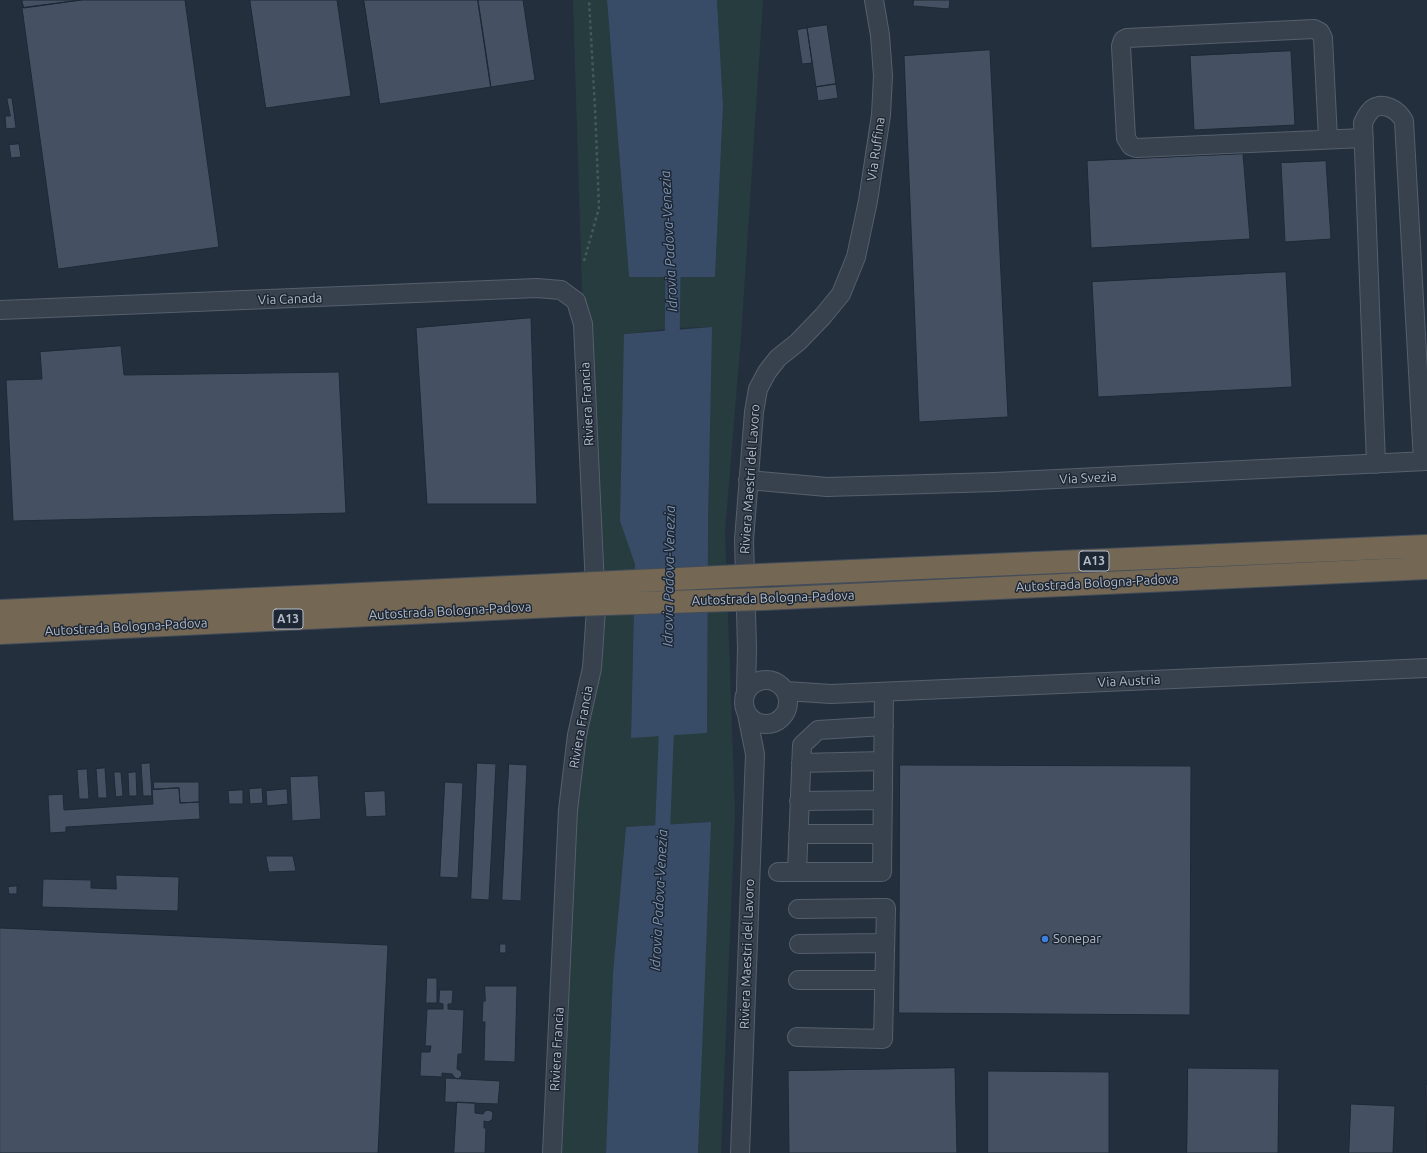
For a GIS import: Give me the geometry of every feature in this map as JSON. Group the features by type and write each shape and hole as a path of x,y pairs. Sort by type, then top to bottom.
{"highway":[{"name":"Autostrada Bologna-Padova","path":"0,633 575,594 760,575 1427,546"},
{"name":"Autostrada Bologna-Padova","path":"0,611 575,594 763,599 1427,568"}],"street":[{"name":"Via Ruffina","path":"841,294 856,257 868,201 882,115 883,76 880,35 874,0"},
{"path":"1328,139 1323,38 1320,32 1314,29 1127,38 1123,40 1121,46 1126,138 1131,146 1136,148 1364,138"},
{"path":"1376,464 1363,123 1366,116 1372,110 1377,107 1385,106 1394,110 1402,117 1404,121 1425,461"},
{"name":"Via Canada","path":"0,310 537,288 561,290 576,301"},
{"name":"Riviera Maestri del Lavoro","path":"740,1153 755,754 743,699 746,692 747,648 744,540 754,412 758,388 767,372 778,358 798,342 824,316 841,294"},
{"name":"Riviera Francia","path":"552,1153 568,810 577,735 592,668 596,609 583,324 576,301"},
{"name":"Via Svezia","path":"748,480 827,487 1003,482 1425,461"},
{"name":"Riviera Maestri del Lavoro","path":"747,648 755,665 766,679 778,682 786,691"},
{"name":"Via Austria","path":"786,691 831,694 1427,668"},
{"path":"746,692 754,682 766,679"},
{"path":"786,691 789,701 787,710"},
{"path":"778,872 882,872 884,692"},
{"name":"Via Austria","path":"787,710 808,700 831,694"},
{"name":"Riviera Maestri del Lavoro","path":"755,754 762,737 771,724 778,721 787,710"},
{"path":"747,714 757,723 771,724"},
{"path":"797,872 802,745 818,730 884,726"},
{"path":"801,763 883,761"},
{"path":"799,801 883,800"},
{"path":"798,834 882,834"},
{"path":"797,1037 883,1040 886,908 798,909"},
{"path":"799,944 885,943"},
{"path":"798,980 884,980"}],"path":[{"path":"584,261 599,208 589,0"}],"green space":[{"path":"573,0 607,0 629,277 715,276 723,106 717,0 763,0 741,338 725,531 735,813 721,1153 698,1153 710,822 626,827 613,973 606,1153 554,1153 568,810 592,668 594,544 582,289","holes":["711,327 708,524 631,738 635,564 624,334 673,328"]}],"water":[{"path":"607,0 717,0 723,106 715,277 629,277"},
{"path":"712,327 708,524 707,733 631,738 635,564 620,521 624,334"},
{"path":"711,822 698,1153 606,1153 613,973 626,827"}],"building":[{"path":"22,0 81,0 24,8"},
{"path":"81,0 185,0 219,247 58,269 22,8"},
{"path":"250,0 337,0 351,96 266,108"},
{"path":"364,0 478,0 491,87 380,104"},
{"path":"478,0 523,0 535,80 491,87"},
{"path":"914,0 950,0 949,9 913,6"},
{"path":"827,25 836,84 816,87 807,28"},
{"path":"807,28 812,63 802,64 797,30"},
{"path":"990,50 1008,417 919,422 904,56"},
{"path":"1291,51 1295,125 1194,130 1190,56"},
{"path":"836,84 838,98 818,101 816,87"},
{"path":"7,98 12,98 16,128 6,129 5,116 10,116"},
{"path":"19,144 21,157 11,158 9,145"},
{"path":"1243,154 1250,239 1091,248 1087,161"},
{"path":"1326,161 1331,239 1285,242 1281,163"},
{"path":"1286,272 1292,387 1098,397 1092,282"},
{"path":"531,318 537,504 427,504 416,328"},
{"path":"121,346 124,375 339,372 346,513 13,521 6,380 42,379 40,352"},
{"path":"150,763 152,796 143,796 141,764"},
{"path":"477,763 496,764 489,900 471,899"},
{"path":"509,764 527,765 521,901 502,900"},
{"name":"Sonepar","path":"900,765 1191,766 1190,1015 899,1013"},
{"path":"105,768 107,798 98,798 96,769"},
{"path":"87,769 89,799 79,799 77,770"},
{"path":"114,772 121,772 123,796 116,797"},
{"path":"136,772 137,796 129,796 128,773"},
{"path":"318,776 321,819 292,821 290,777"},
{"path":"154,782 199,782 199,802 180,803 179,788 154,789"},
{"path":"445,782 463,783 458,878 440,877"},
{"path":"179,788 180,803 199,802 200,819 66,827 66,832 50,833 48,795 63,794 64,810 153,804 152,790"},
{"path":"262,788 263,803 250,804 249,789"},
{"path":"287,789 288,804 267,806 266,791"},
{"path":"243,790 243,804 229,804 228,791"},
{"path":"385,791 386,816 366,817 364,792"},
{"path":"266,856 293,856 296,871 269,872"},
{"path":"116,875 179,877 178,911 42,907 43,879 91,880 91,888 116,889"},
{"path":"17,886 17,894 9,894 8,887"},
{"path":"0,928 388,945 378,1153 0,1153"},
{"path":"500,944 506,944 506,953 500,953"},
{"path":"427,978 437,978 437,1003 426,1003"},
{"path":"485,986 517,986 515,1062 484,1061 485,1022 482,1022 483,1001 485,1001"},
{"path":"440,990 453,990 452,1004 448,1004 448,1009 464,1010 462,1054 458,1054 457,1069 461,1071 462,1075 458,1079 452,1074 442,1073 442,1077 420,1076 421,1052 430,1052 431,1046 425,1046 427,1009 443,1009 443,1004 439,1003"},
{"path":"955,1068 957,1153 789,1153 788,1071"},
{"path":"1188,1068 1279,1069 1278,1153 1187,1153"},
{"path":"988,1071 1109,1072 1109,1153 988,1153"},
{"path":"446,1078 500,1081 498,1104 445,1102"},
{"path":"1426,1084 1427,1084 1427,1153"},
{"path":"457,1102 475,1103 475,1113 483,1114 488,1110 493,1113 492,1120 488,1122 484,1121 484,1128 486,1128 485,1153 454,1153"},
{"path":"1351,1104 1395,1106 1393,1153 1349,1153"}],"waterway":[{"name":"Idrovia Padova-Venezia","path":"672,257 672,351"},
{"name":"Idrovia Padova-Venezia","path":"662,844 667,716"}],"place":[{"name":"Sonepar","path":"1045,939"}]}
